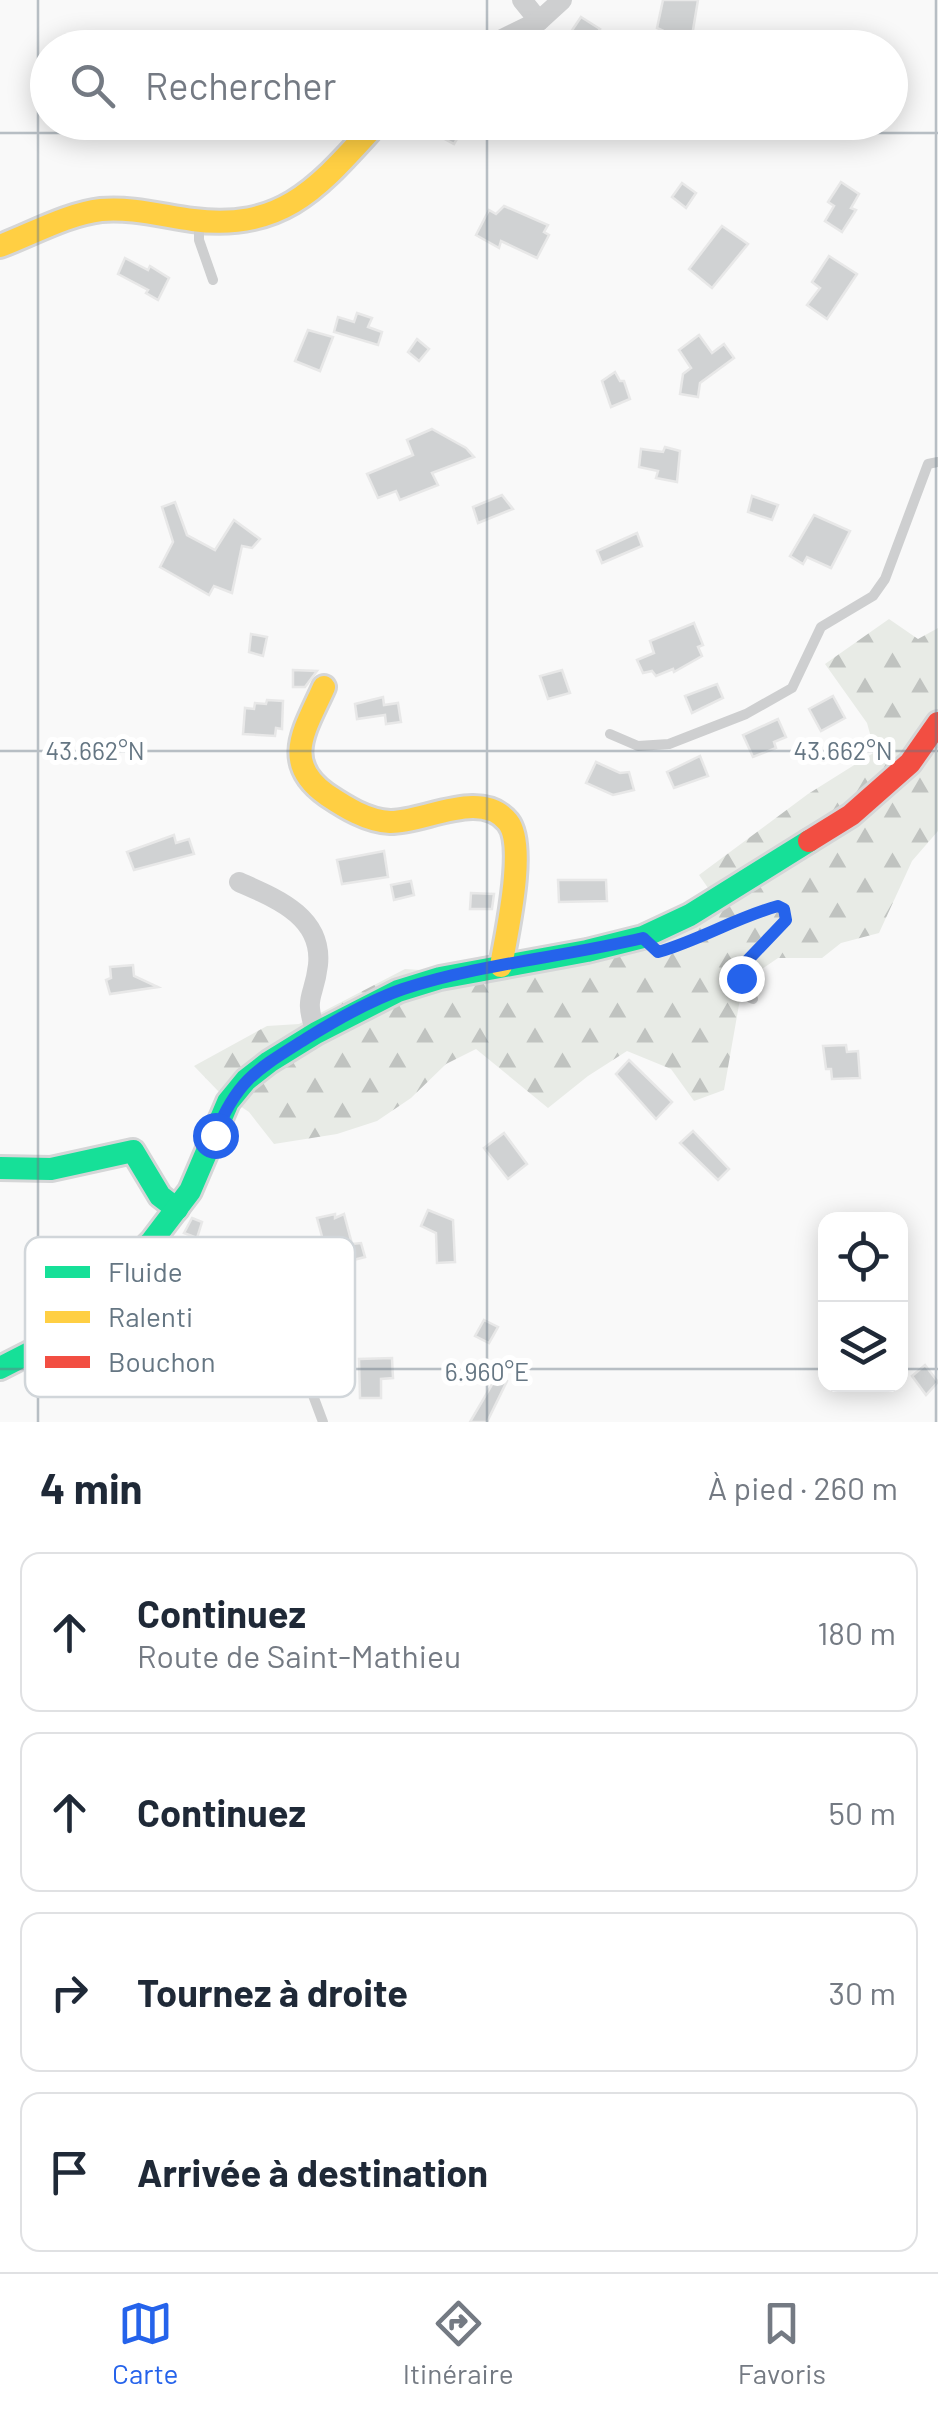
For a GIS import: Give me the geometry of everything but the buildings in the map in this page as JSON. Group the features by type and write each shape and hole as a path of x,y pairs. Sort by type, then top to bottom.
{"street":[{"path":"522,0 539,20"},
{"path":"519,30 539,20 562,0"},
{"path":"0,246 102,210 240,224 271,218 316,188 361,140"},
{"path":"324,686 298,754 300,771 312,786 370,820 394,822 477,807 496,810 512,826 510,921 501,966"},
{"path":"155,1237 190,1191 228,1102 246,1080 316,1033 398,991 440,978 643,938 690,915 851,815 910,763 938,723"},
{"path":"239,882 283,902 305,920 316,942 318,964 307,1006 316,1033"},
{"path":"0,1168 22,1172 72,1166 133,1151 160,1196 178,1208"},
{"path":"0,1368 25,1356"}],"lane":[{"path":"200,220 199,240 213,280"},
{"path":"610,734 638,746 670,744 746,714 792,688 820,627 864,602 885,579 928,464 938,462"},
{"path":"643,938 658,952 691,943 760,910 778,906 784,909 786,920 746,962 741,978 744,995 753,999"},
{"path":"314,1397 323,1422"}],"green space":[{"path":"889,619 918,639 938,628 938,831 912,861 879,933 841,943 822,958 778,958 743,982 724,1090 694,1101 671,1069 627,1051 548,1108 476,1049 446,1064 411,1098 377,1121 337,1134 274,1144 249,1112 219,1092 194,1066 267,1026 299,1024 405,969 496,975 722,908 699,875 808,794 875,752 867,723 825,664"}],"traffic: fast":[{"path":"155,1237 190,1191 228,1102 246,1080 316,1033 398,991 440,978 643,937 690,915 809,841"},
{"path":"0,1168 51,1169 133,1151 160,1196 177,1209"},
{"path":"0,1368 25,1355"}],"traffic: slow":[{"path":"0,246 63,220 101,210 225,222 277,211 319,183 361,140"},
{"path":"324,687 305,730 301,757 304,770 327,795 357,813 381,821 403,821 468,807 497,812 508,822 516,850 501,966"}],"traffic: jam":[{"path":"809,841 851,815 910,763 938,723"}],"route":[{"path":"215,1135 228,1102 246,1080 269,1062 398,991 440,978 643,938 658,952 691,943 760,910 778,906 784,909 786,920 746,962 741,978"}]}
